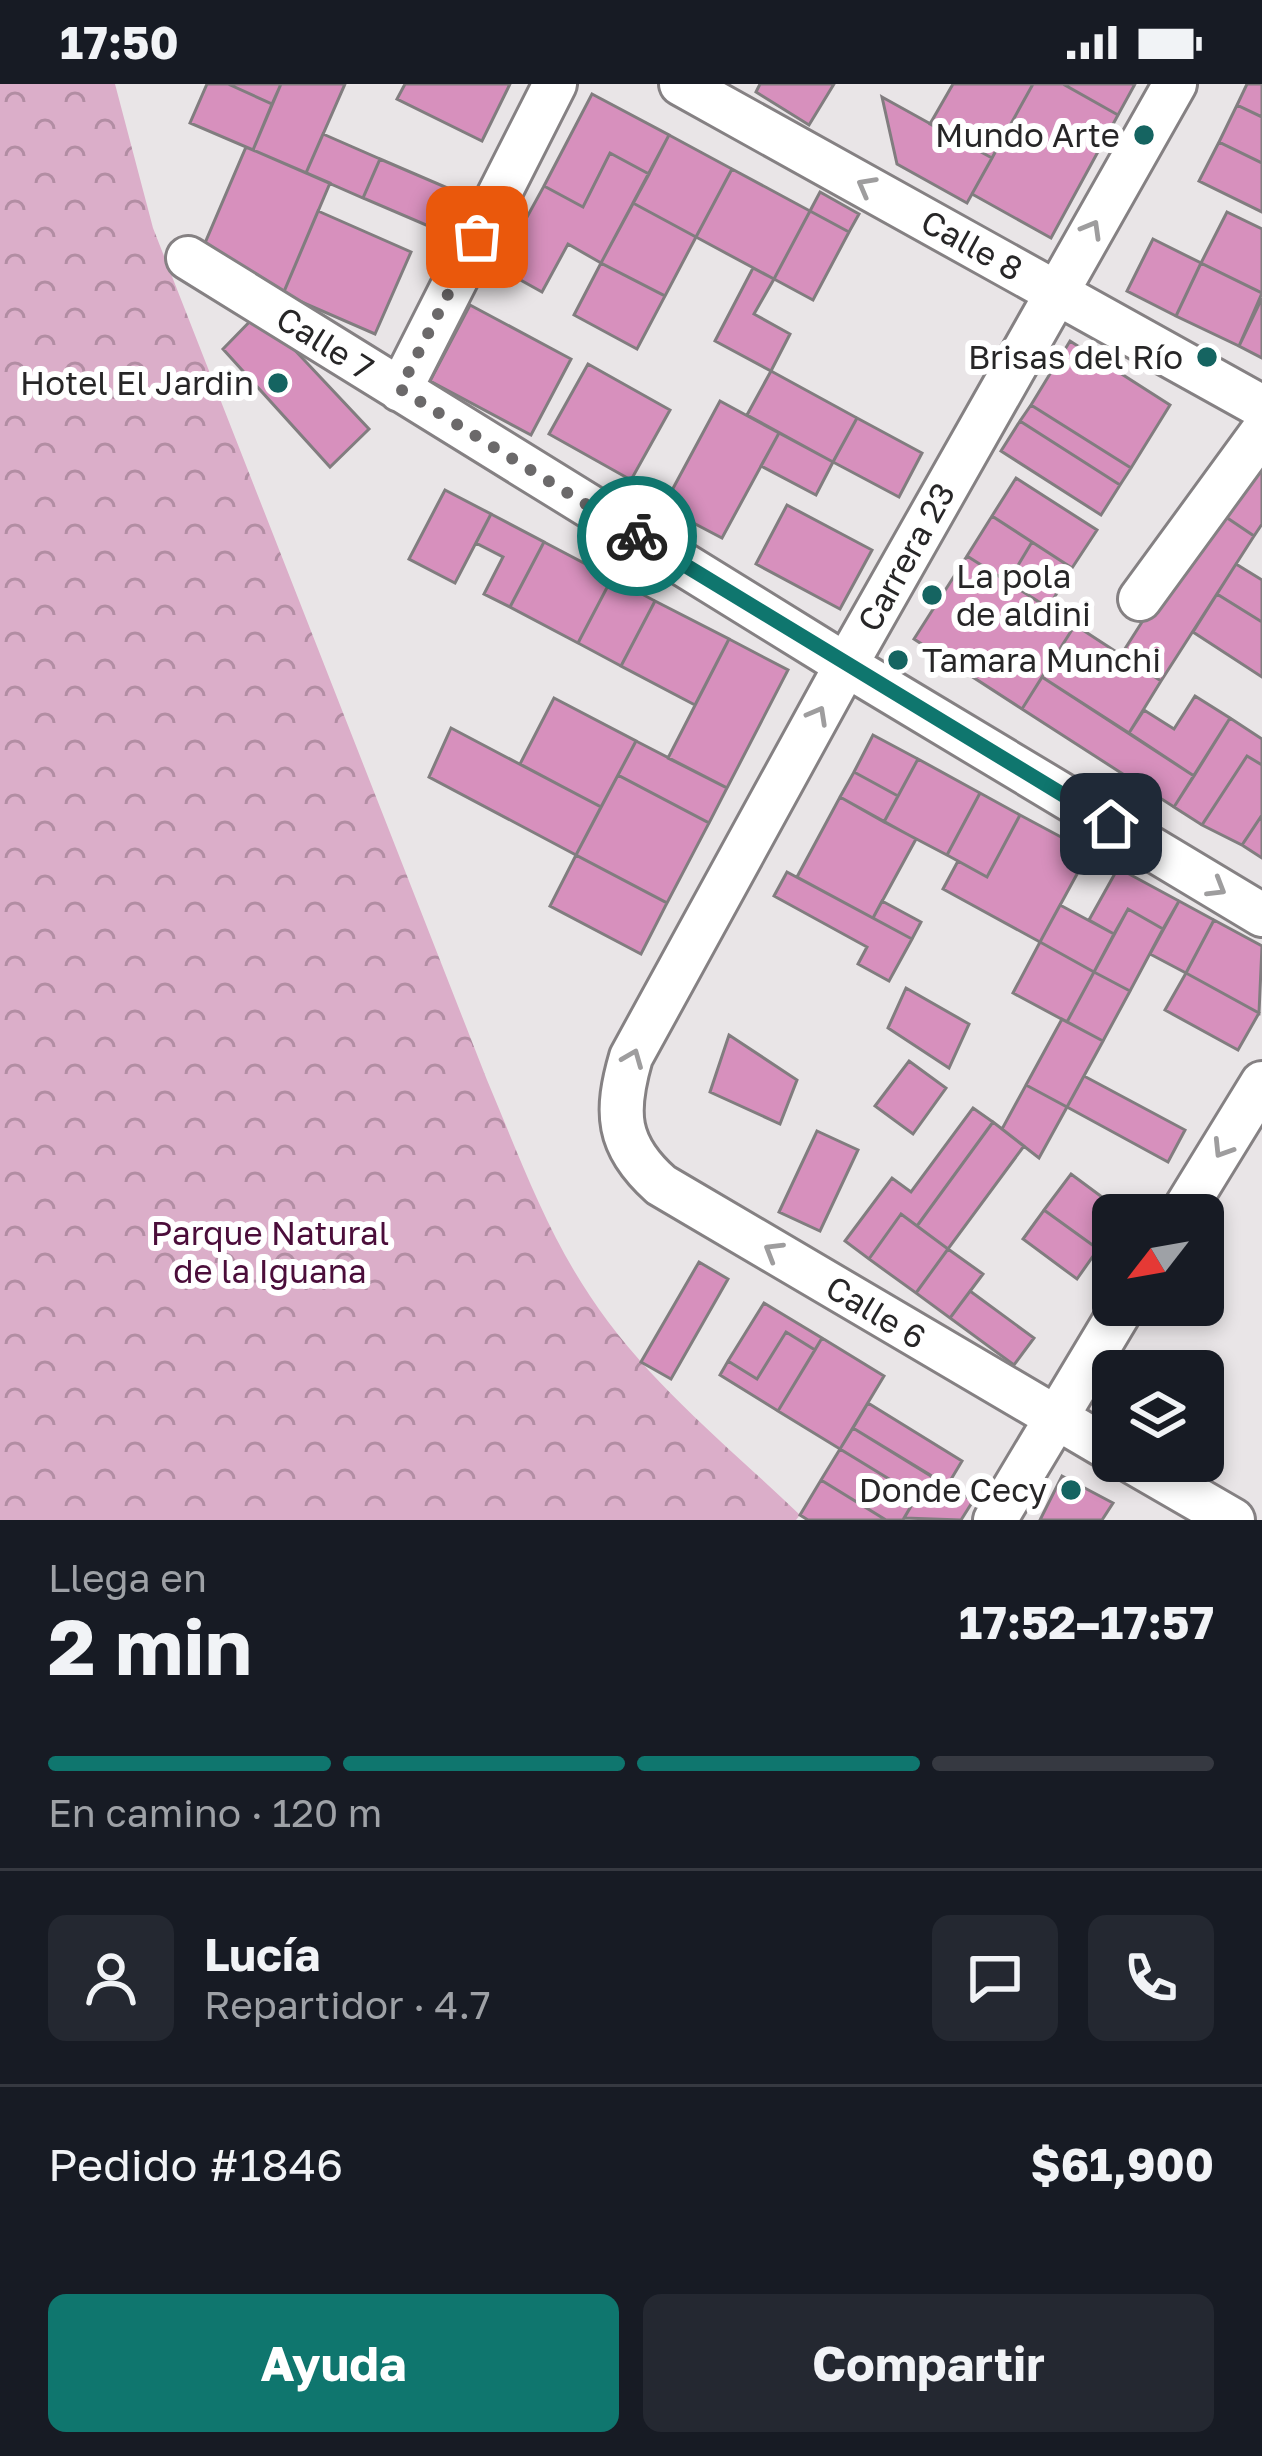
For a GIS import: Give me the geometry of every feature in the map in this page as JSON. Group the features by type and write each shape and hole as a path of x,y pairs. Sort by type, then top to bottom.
{"street":[{"path":"400,389 555,84"},
{"name":"Calle 8","path":"681,84 1262,407"},
{"name":"Carrera 23","path":"642,1168 628,1145 620,1116 631,1057 846,665 1175,84"},
{"name":"Calle 7","path":"188,258 846,665 1262,915"},
{"path":"1139,599 1262,432"},
{"path":"1193,1194 1262,1083"},
{"name":"Calle 6","path":"642,1168 661,1185 1092,1439"},
{"path":"995,1520 1111,1326"},
{"path":"1167,1482 1233,1520"}],"green space":[{"name":"Parque Natural de la Iguana","path":"0,84 115,84 153,228 487,1080 546,1217 612,1327 689,1411 800,1515 796,1520 0,1520"}],"building":[{"path":"207,84 228,84 272,104 253,150 190,123"},
{"path":"228,84 281,84 272,104"},
{"path":"281,84 345,84 306,173 253,150"},
{"path":"405,84 510,84 482,141 397,99"},
{"path":"760,84 834,84 809,125 756,92"},
{"path":"953,84 1033,84 992,158 930,124"},
{"path":"1033,84 1063,84 1118,115 1051,238 972,194"},
{"path":"1063,84 1135,84 1118,115"},
{"path":"1247,84 1262,84 1262,117 1237,105"},
{"path":"592,94 669,135 649,174 610,153 583,207 544,186"},
{"path":"882,97 992,158 967,203 897,164"},
{"path":"1237,105 1262,117 1262,163 1219,142"},
{"path":"323,134 380,159 363,198 306,173"},
{"path":"669,135 732,169 696,237 633,203"},
{"path":"1219,142 1262,163 1262,212 1199,181"},
{"path":"246,147 330,183 283,294 199,257"},
{"path":"610,153 649,174 601,263 568,244 542,292 499,268 544,186 583,207"},
{"path":"380,159 457,192 440,231 363,198"},
{"path":"732,169 810,211 774,279 696,237"},
{"path":"820,192 859,214 849,232 810,211"},
{"path":"633,203 696,237 665,296 601,263"},
{"path":"318,211 411,252 375,334 283,294"},
{"path":"810,211 849,232 813,300 774,279"},
{"path":"1227,212 1262,229 1262,293 1201,263"},
{"path":"1153,239 1201,263 1176,316 1127,291"},
{"path":"601,263 665,296 637,349 574,315"},
{"path":"1201,263 1262,293 1239,346 1176,316"},
{"path":"753,268 774,279 754,314 790,334 771,371 715,341"},
{"path":"1262,298 1262,358 1239,346"},
{"path":"470,305 571,359 531,435 430,381"},
{"path":"259,312 369,429 330,467 223,349"},
{"path":"1070,341 1170,405 1131,468 1031,405"},
{"path":"588,364 670,410 631,480 549,434"},
{"path":"771,371 857,418 833,462 747,415"},
{"path":"720,401 779,433 722,538 663,507"},
{"path":"1031,405 1131,468 1120,485 1020,421"},
{"path":"857,418 922,453 899,497 833,462"},
{"path":"1020,421 1120,485 1101,515 1001,451"},
{"path":"779,433 833,462 816,495 761,466"},
{"path":"1262,442 1262,524 1254,536 1214,509"},
{"path":"1016,478 1097,530 1072,568 992,516"},
{"path":"445,490 491,514 455,583 409,559"},
{"path":"787,505 872,550 840,609 756,564"},
{"path":"1214,509 1254,536 1161,681 1121,655"},
{"path":"491,514 544,542 510,607 484,594 503,557 476,543"},
{"path":"992,516 1032,542 1008,582 967,556"},
{"path":"544,542 612,578 578,643 510,607"},
{"path":"1032,542 1072,568 1048,608 1008,582"},
{"path":"967,556 1075,625 1022,709 914,639"},
{"path":"1236,564 1262,580 1262,622 1217,594"},
{"path":"612,578 655,601 621,666 578,643"},
{"path":"1217,594 1262,622 1262,677 1193,632"},
{"path":"655,601 729,639 695,705 621,666"},
{"path":"1075,625 1161,681 1129,733 1042,677"},
{"path":"729,639 788,670 727,788 668,758"},
{"path":"1042,677 1194,776 1174,807 1022,709"},
{"path":"1195,696 1230,718 1194,776 1129,733 1144,710 1174,729"},
{"path":"554,698 636,741 601,807 520,764"},
{"path":"1230,718 1262,739 1262,765 1247,756 1202,825 1174,807"},
{"path":"451,728 601,807 576,855 429,777"},
{"path":"873,735 918,759 898,796 854,772"},
{"path":"636,741 727,788 709,823 618,775"},
{"path":"1247,756 1262,765 1262,815 1242,845 1202,825"},
{"path":"918,759 980,793 947,855 884,822"},
{"path":"854,772 898,796 884,822 840,797"},
{"path":"618,775 709,823 667,903 576,855"},
{"path":"980,793 1020,815 987,877 947,855"},
{"path":"840,797 916,839 873,918 797,877"},
{"path":"1020,815 1089,852 1040,942 943,889 958,861 987,877"},
{"path":"1262,815 1262,858 1242,845"},
{"path":"576,855 667,903 641,954 550,906"},
{"path":"1118,868 1179,901 1163,929 1128,909 1114,934 1089,920"},
{"path":"787,872 912,939 889,981 858,964 867,947 774,896"},
{"path":"882,901 921,922 912,939 873,918"},
{"path":"1179,901 1214,920 1186,973 1150,954"},
{"path":"1060,905 1114,934 1094,972 1040,942"},
{"path":"1128,909 1163,929 1130,991 1094,972"},
{"path":"1214,920 1262,946 1259,1013 1186,973"},
{"path":"1040,942 1094,972 1067,1022 1013,993"},
{"path":"1094,972 1130,991 1103,1041 1067,1022"},
{"path":"1186,973 1259,1013 1238,1050 1165,1010"},
{"path":"906,988 969,1024 949,1068 888,1028"},
{"path":"1062,1019 1103,1041 1067,1107 1026,1085"},
{"path":"729,1035 797,1080 780,1124 710,1092"},
{"path":"909,1061 946,1088 913,1134 875,1106"},
{"path":"1084,1076 1185,1130 1168,1162 1067,1107"},
{"path":"1026,1085 1067,1107 1039,1158 1002,1129"},
{"path":"973,1108 993,1122 917,1226 901,1214 869,1259 845,1241 892,1178 911,1192"},
{"path":"993,1122 1024,1146 948,1249 917,1226"},
{"path":"817,1131 858,1150 820,1231 779,1212"},
{"path":"1071,1174 1098,1194 1092,1194 1092,1245 1044,1210"},
{"path":"1044,1210 1092,1245 1092,1258 1077,1279 1023,1239"},
{"path":"901,1214 948,1249 916,1293 869,1259"},
{"path":"948,1249 983,1274 950,1318 916,1293"},
{"path":"699,1262 728,1279 671,1379 641,1362"},
{"path":"970,1291 1034,1338 1014,1365 950,1318"},
{"path":"764,1303 822,1338 815,1350 786,1332 757,1379 728,1361"},
{"path":"786,1332 815,1350 778,1411 720,1375 728,1361 757,1379"},
{"path":"822,1338 884,1376 840,1449 778,1411"},
{"path":"868,1403 962,1461 947,1486 853,1428"},
{"path":"853,1428 973,1501 961,1520 904,1518 917,1496 840,1449"},
{"path":"840,1449 917,1496 903,1520 886,1520 821,1480"},
{"name":"Donde Cecy","path":"1062,1476 1113,1503 1102,1520 1040,1520"},
{"path":"821,1480 886,1520 808,1520 800,1515"}],"way so far":[{"path":"477,237 400,389 637,536"}],"place":[{"name":"Mundo Arte","path":"1144,135"},
{"name":"Brisas del Río","path":"1207,357"},
{"name":"Hotel El Jardin","path":"278,383"},
{"name":"La pola de aldini","path":"932,595"},
{"name":"Tamara Munchi","path":"898,660"},
{"name":"Donde Cecy","path":"1071,1490"}],"route":[{"path":"637,536 1111,824"}]}
